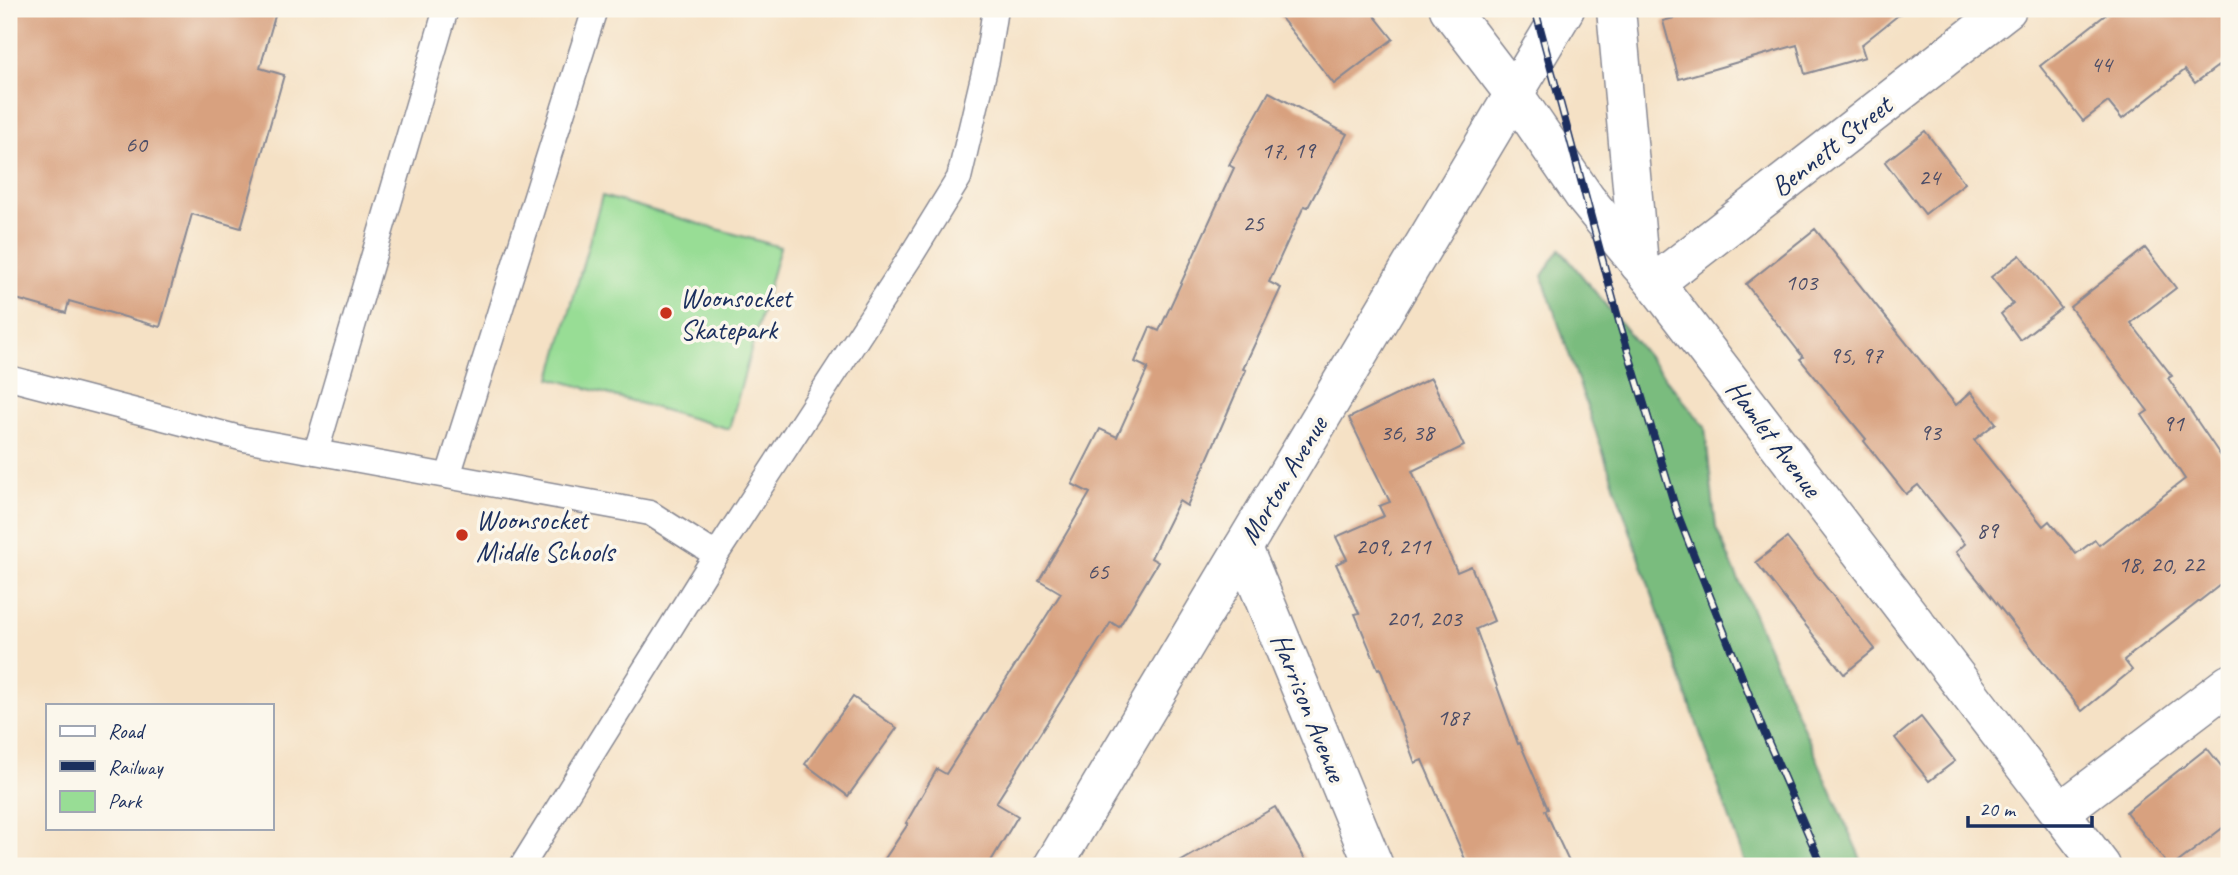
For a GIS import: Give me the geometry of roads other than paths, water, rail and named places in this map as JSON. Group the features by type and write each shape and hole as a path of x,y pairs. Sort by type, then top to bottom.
{"street":[{"name":"Hamlet Avenue","path":"1449,9 1514,94 1586,199 1647,273 2101,866"},
{"name":"Morton Avenue","path":"1053,866 1565,9"},
{"path":"1616,9 1647,273"},
{"name":"Bennett Street","path":"1647,273 2007,9"},
{"name":"Harrison Avenue","path":"1243,548 1374,866"},
{"path":"2060,812 2229,684"}],"lane":[{"path":"316,452 446,9"},
{"path":"448,476 595,9"},
{"path":"522,866 716,555 959,178 987,60 995,9"},
{"path":"9,378 244,439 650,513 716,555"}],"railway":[{"path":"1535,9 1620,325 1677,513 1761,725 1822,866"}],"place":[{"name":"Woonsocket Skatepark","path":"666,313"},
{"name":"Woonsocket Middle Schools","path":"462,535"}]}
